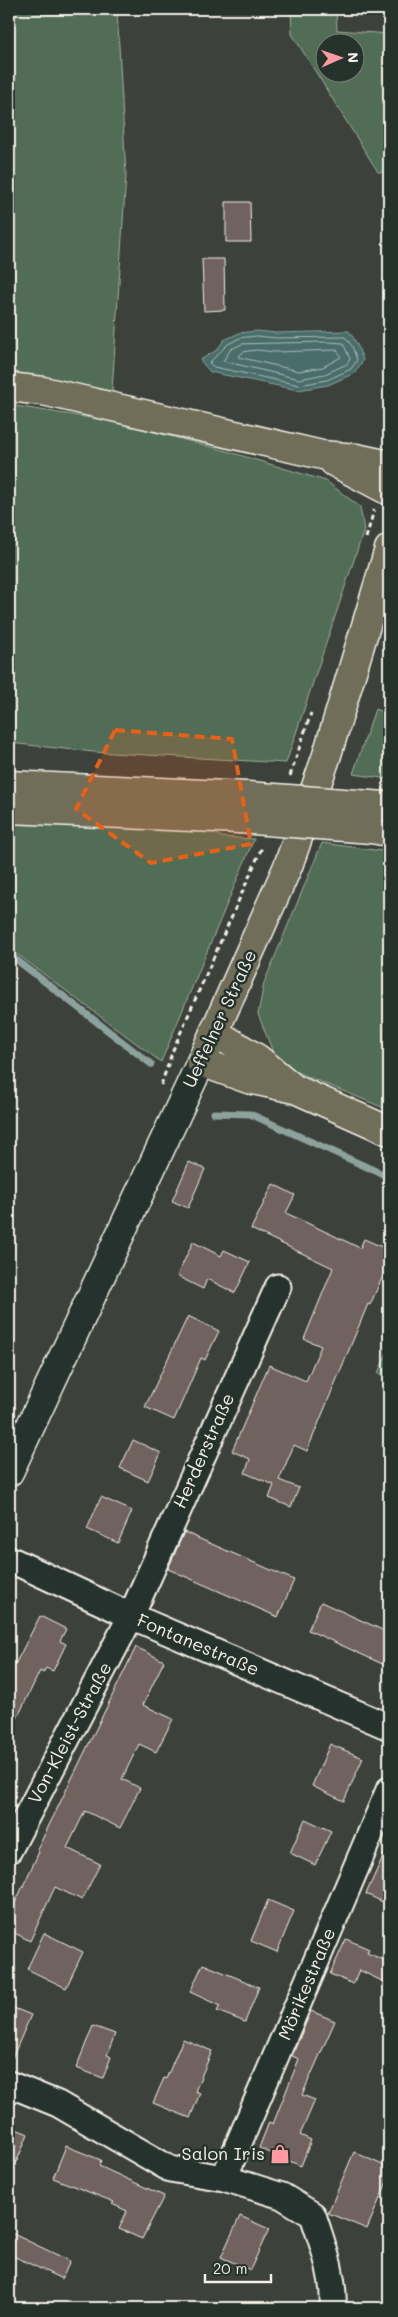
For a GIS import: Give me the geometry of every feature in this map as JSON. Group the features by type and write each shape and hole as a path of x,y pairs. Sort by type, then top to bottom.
{"main road":[{"path":"9,387 42,391 322,456 356,458 389,465"},
{"path":"322,456 389,490"},
{"name":"Ueffelner Straße","path":"201,1062 288,866 326,758 389,549"},
{"path":"15,784 385,821"},
{"path":"9,809 242,808"},
{"path":"214,1032 258,1059 295,1089"},
{"path":"201,1062 248,1079 295,1089 389,1131"}],"street":[{"name":"Ueffelner Straße","path":"9,1472 201,1062"},
{"name":"Herderstraße","path":"131,1616 278,1287"},
{"name":"Fontanestraße","path":"9,1559 131,1616 389,1727"},
{"name":"Von-Kleist-Straße","path":"9,1850 131,1616"},
{"name":"Mörikestraße","path":"224,2178 389,1790"},
{"path":"9,2084 58,2104 170,2169 224,2178 282,2196 313,2215 329,2263 334,2296 333,2308"}],"highlighted area":[{"path":"115,730 232,739 251,844 151,863 76,809"}],"green space":[{"path":"9,9 117,9 126,175 112,391 9,374"},
{"path":"291,9 336,9 337,30 363,32 316,32 316,73 292,34"},
{"path":"366,32 389,34 389,172 378,172 322,82 366,82"},
{"path":"9,405 116,422 223,450 326,481 360,507 364,530 286,763 94,752 9,743"},
{"path":"375,709 389,714 389,779 353,774"},
{"path":"9,820 210,831 222,837 254,839 161,1062 9,948"},
{"path":"322,843 389,852 389,1110 294,1071 274,1055 258,1014 264,983"},
{"path":"389,1348 389,1378 378,1373"}],"water":[{"path":"257,331 276,333 349,331 357,344 363,360 355,373 328,385 298,390 210,372 200,360 217,350 224,340 239,333"}],"building":[{"path":"226,202 250,202 251,242 226,242"},
{"path":"202,259 224,259 225,310 204,311"},
{"path":"189,1162 205,1169 188,1208 172,1201"},
{"path":"273,1184 295,1195 286,1213 360,1248 364,1239 389,1250 389,1260 382,1278 370,1305 368,1304 307,1451 294,1445 279,1480 299,1488 291,1507 269,1498 274,1485 245,1473 250,1459 232,1451 269,1365 306,1381 321,1346 304,1339 333,1268 251,1229"},
{"path":"193,1242 221,1256 224,1250 250,1262 235,1293 207,1279 203,1289 177,1276"},
{"path":"188,1316 219,1331 205,1360 201,1358 174,1420 145,1407"},
{"path":"133,1440 161,1453 148,1481 120,1468"},
{"path":"101,1497 132,1511 118,1543 87,1529"},
{"path":"184,1532 294,1580 278,1617 168,1569"},
{"path":"321,1602 389,1633 389,1667 308,1630"},
{"path":"40,1616 66,1629 60,1641 66,1644 53,1671 46,1668 43,1673 40,1671 9,1735 9,1676"},
{"path":"136,1647 164,1661 143,1705 173,1719 156,1752 139,1744 122,1779 140,1788 120,1828 85,1811 67,1848 100,1864 82,1900 55,1887 30,1941 9,1930 9,1916 39,1852 37,1850"},
{"path":"330,1744 363,1758 344,1801 312,1786"},
{"path":"305,1819 331,1831 315,1865 290,1853"},
{"path":"389,1843 389,1905 366,1894"},
{"path":"268,1900 294,1911 277,1952 251,1941"},
{"path":"44,1933 83,1952 66,1988 27,1969"},
{"path":"346,1939 369,1949 367,1953 389,1962 389,1970 384,1982 359,1970 353,1984 330,1974"},
{"path":"203,1964 259,1987 245,2022 217,2011 220,2006 190,1992"},
{"path":"9,2006 31,2015 9,2065"},
{"path":"311,2011 335,2021 302,2095 315,2100 300,2135 311,2140 301,2166 259,2148 269,2122 273,2124 299,2059 292,2056"},
{"path":"93,2026 115,2034 107,2055 111,2057 103,2078 76,2068"},
{"path":"183,2039 212,2051 195,2091 200,2093 190,2118 153,2103 164,2078 166,2079"},
{"path":"9,2126 28,2134 9,2180"},
{"path":"66,2146 101,2160 99,2166 164,2196 142,2239 119,2229 127,2211 112,2204 114,2202 53,2178"},
{"path":"354,2152 389,2168 389,2177 367,2229 328,2213"},
{"path":"240,2216 269,2229 250,2270 221,2257"},
{"path":"9,2232 70,2261 62,2279 9,2254"}],"waterway":[{"path":"9,954 151,1064"},
{"path":"214,1113 250,1114 389,1177"}],"place":[{"name":"Salon Iris","path":"280,2154"}]}
